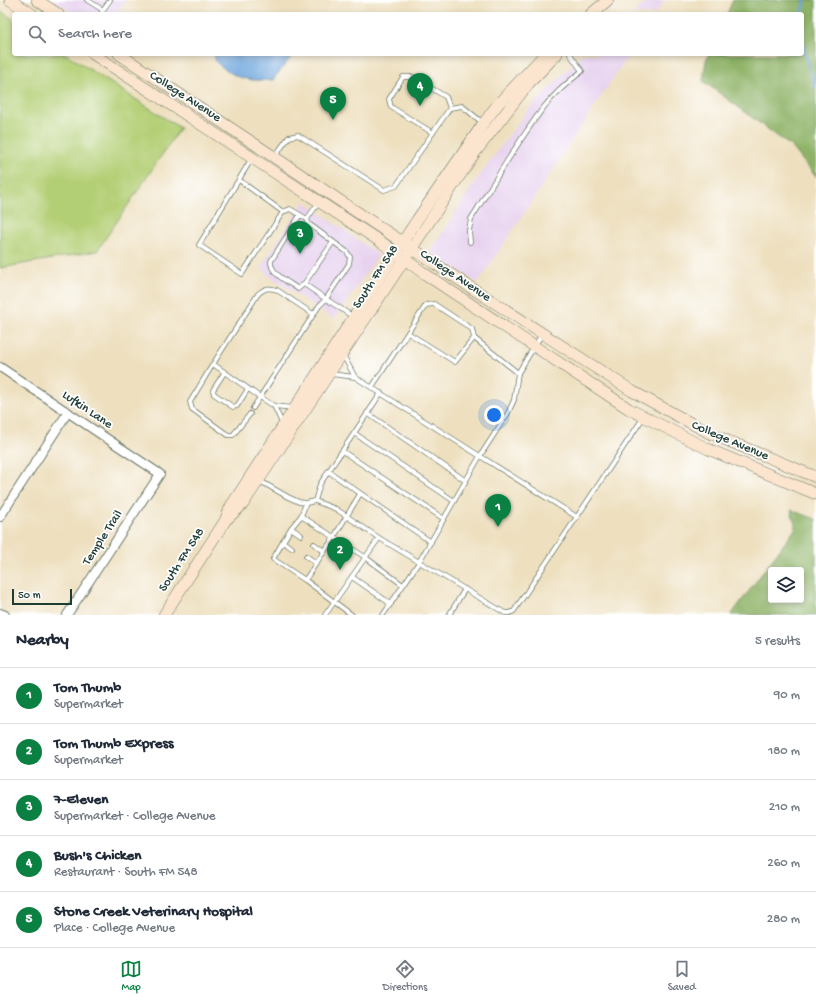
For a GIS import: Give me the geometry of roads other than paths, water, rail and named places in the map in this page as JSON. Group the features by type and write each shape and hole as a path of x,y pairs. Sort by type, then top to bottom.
{"main road":[{"path":"10,0 29,12"},
{"path":"37,0 55,12"},
{"path":"593,12 608,0"},
{"path":"602,12 617,0"},
{"name":"College Avenue","path":"96,56 320,202 629,409 708,449 813,492"},
{"name":"College Avenue","path":"122,56 542,334 651,403 709,433 816,477"},
{"name":"South FM 548","path":"255,478 294,408 358,320 483,124 502,99 543,56"},
{"name":"South FM 548","path":"407,245 476,151 529,84 555,56"},
{"name":"South FM 548","path":"164,615 225,521 231,506 255,478 329,374 342,354 358,320"},
{"path":"813,492 816,477"}],"street":[{"name":"Lufkin Lane","path":"0,367 160,474"},
{"path":"0,517 68,412"},
{"name":"Temple Trail","path":"67,615 160,474"},
{"path":"0,613 5,615"}],"lane":[{"path":"87,0 102,12 110,0"},
{"path":"470,242 469,231 471,219 512,154 545,106 566,83 582,71 571,56"},
{"path":"433,133 391,107 389,99 398,83 403,77 413,77 446,97 450,108"},
{"path":"275,157 289,137 298,135 384,190 396,186 450,108 462,106 483,124"},
{"path":"252,158 200,245 242,274 283,212 290,209 307,219 311,227 347,252 350,257 349,264 326,299 313,314 253,408"},
{"path":"239,180 283,212"},
{"path":"307,219 320,202"},
{"path":"300,215 270,261 272,270 298,289 304,284 333,242"},
{"path":"304,284 358,320"},
{"path":"250,414 233,435 228,435 192,409 190,402 258,294 264,289 270,288 277,290 313,314"},
{"path":"372,387 426,306 434,304 472,328 474,338 518,373"},
{"path":"408,333 455,362 474,338"},
{"path":"383,615 419,562 480,456 508,413 514,400 518,373 542,334"},
{"path":"342,354 355,377"},
{"path":"213,364 274,406 294,408"},
{"path":"224,373 213,390 214,394 234,407 237,406 248,389"},
{"path":"329,374 355,377 577,517"},
{"path":"316,501 320,484 381,393"},
{"path":"274,406 283,426"},
{"path":"367,414 466,481"},
{"path":"255,478 288,497 306,504 316,501 336,509 379,538 505,613 514,611 644,417"},
{"path":"354,433 454,501"},
{"path":"342,451 444,519"},
{"path":"328,471 431,542"},
{"path":"305,580 334,537 360,494"},
{"path":"306,504 301,516 291,528 273,559 305,580 352,615"},
{"path":"301,516 365,557 403,585"},
{"path":"291,528 301,535"},
{"path":"325,615 379,538"},
{"path":"283,542 292,548"},
{"path":"314,544 324,551"},
{"path":"306,556 316,563"},
{"path":"352,577 391,604"},
{"path":"449,615 465,589"}],"water":[{"path":"214,56 291,57 273,80 256,80 236,76 216,62"}],"waterway":[{"path":"803,12 805,0"},
{"path":"804,48 816,87"}],"place":[{"name":"Bush's Chicken","path":"420,106"},
{"name":"Stone Creek Veterinary Hospital","path":"333,120"},
{"name":"7-Eleven","path":"300,254"},
{"name":"Tom Thumb","path":"498,527"},
{"name":"Tom Thumb Express","path":"340,570"}]}
